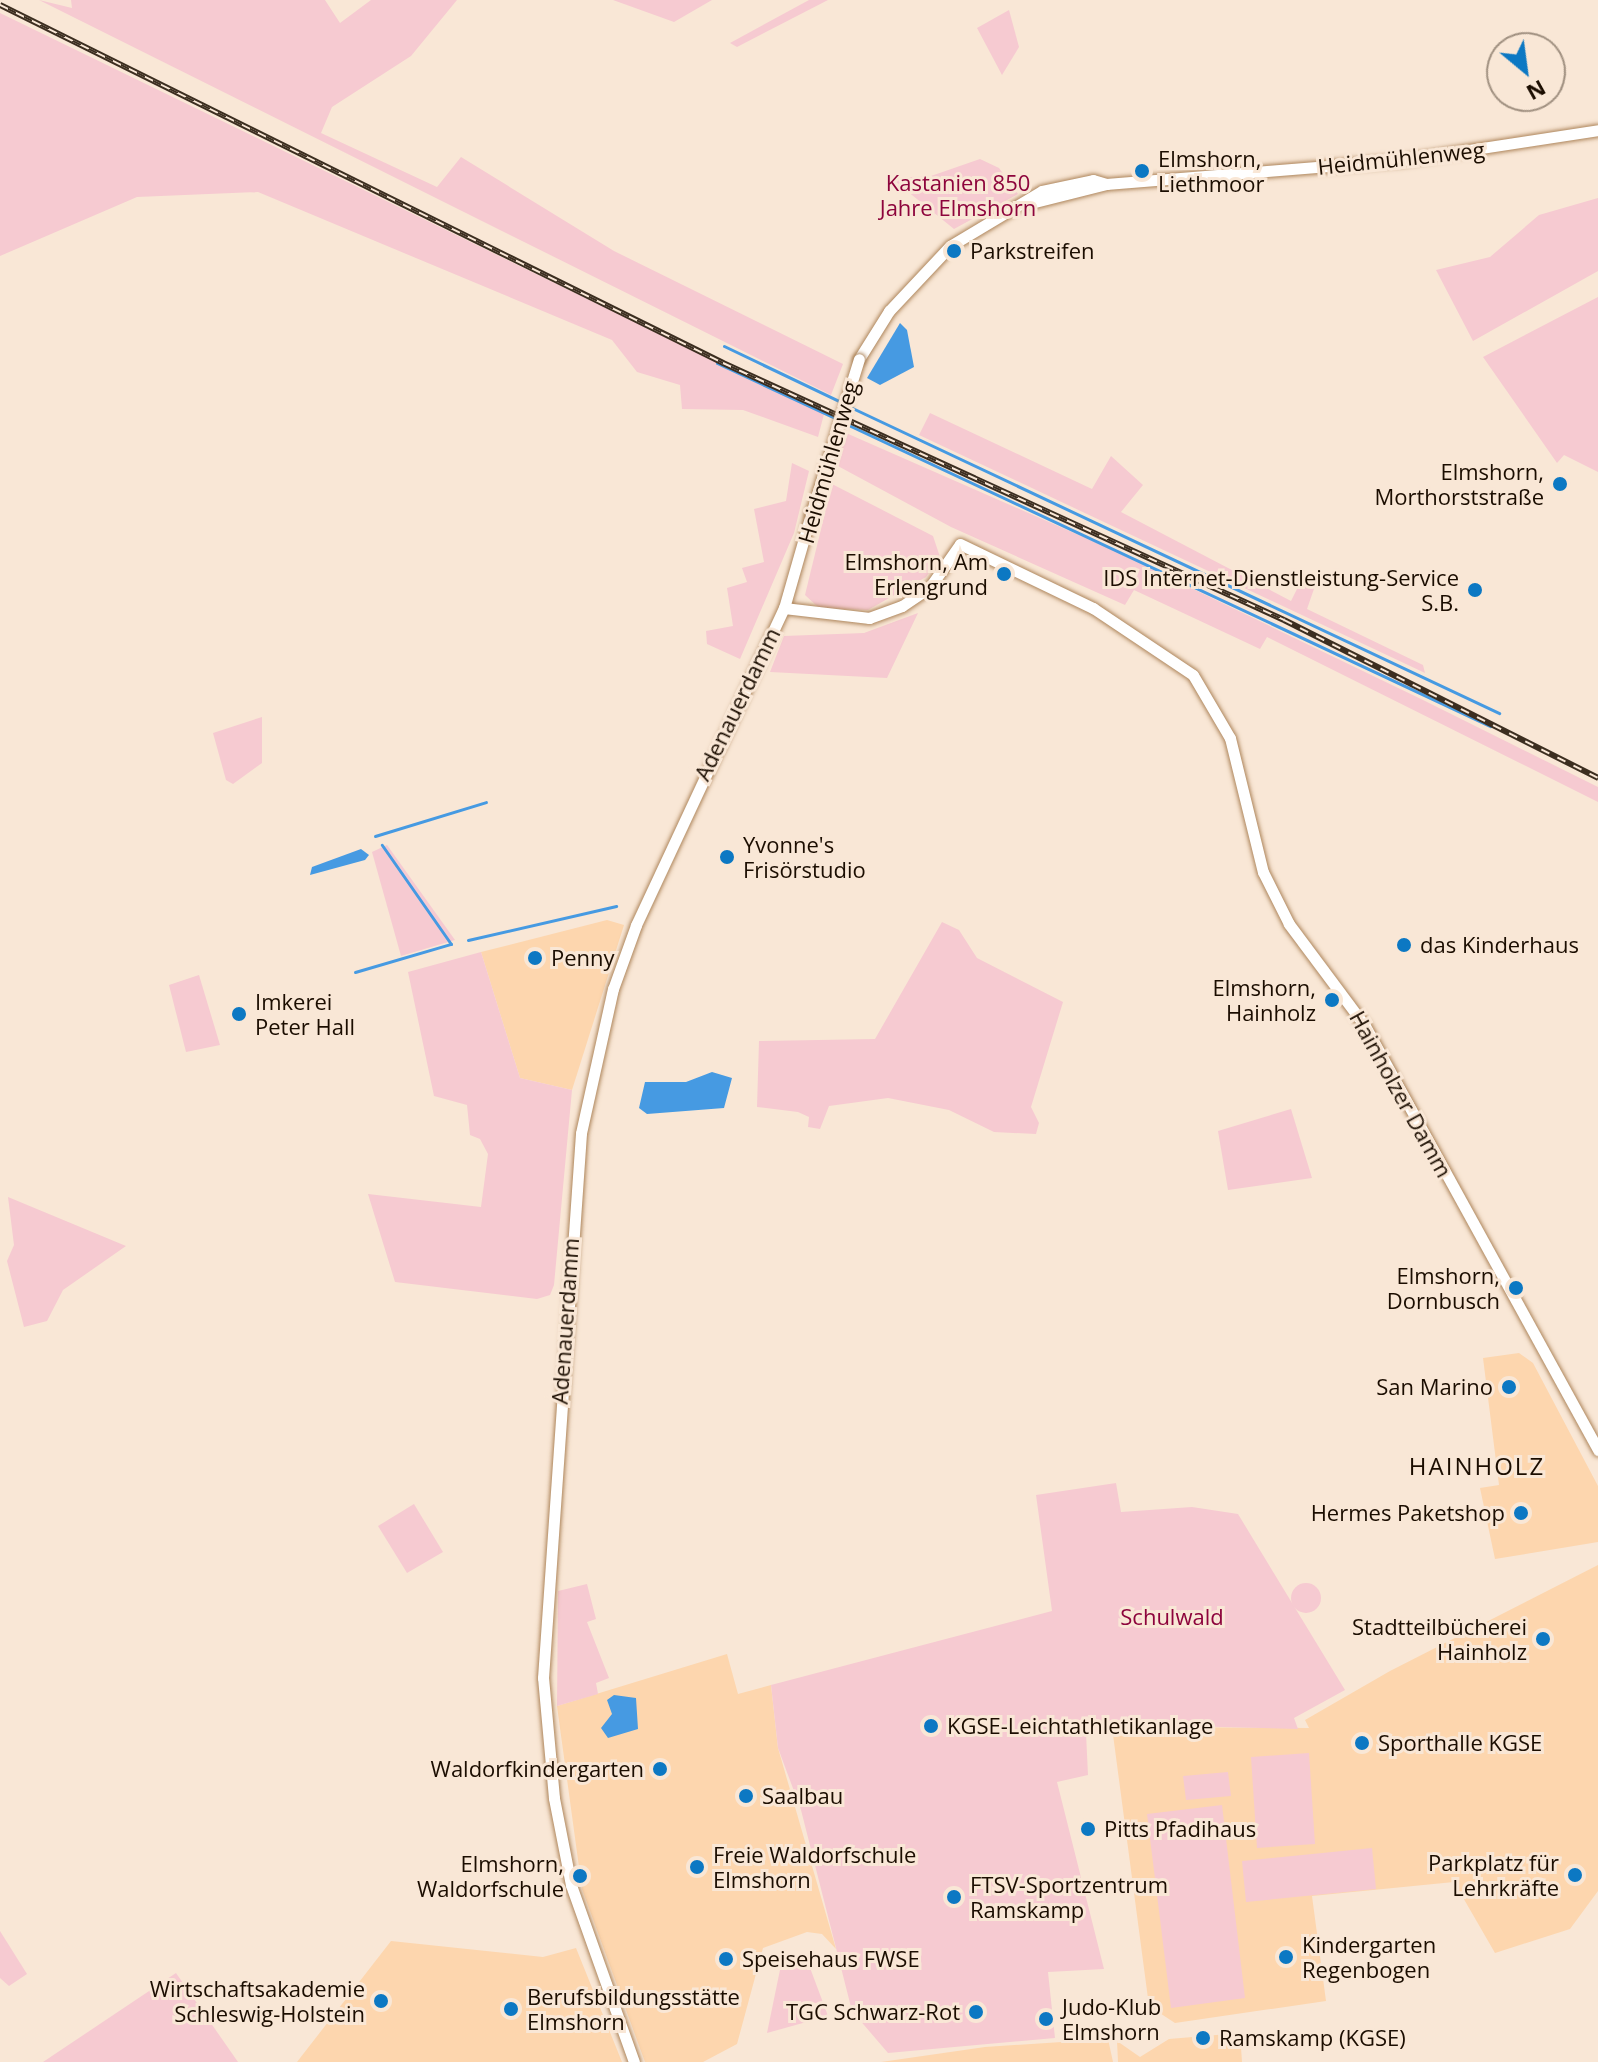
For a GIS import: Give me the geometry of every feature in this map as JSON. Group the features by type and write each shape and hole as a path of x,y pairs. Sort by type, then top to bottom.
{"street":[{"name":"Heidmühlenweg","path":"784,608 859,359 891,308 950,246 1031,203 1106,184 1403,160 1598,130"},
{"name":"Hainholzer Damm","path":"784,608 833,618 891,610 930,587 960,544 1111,618 1188,670 1212,701 1230,738 1269,886 1307,954 1365,1026 1598,1450"},
{"name":"Adenauerdamm","path":"634,2062 571,1885 554,1798 543,1678 581,1133 613,989 636,925 784,608"}],"shaded area":[{"path":"607,920 624,925 572,1090 520,1078 481,952"},
{"path":"1519,1353 1533,1363 1598,1486 1598,1542 1495,1559 1480,1488 1499,1485 1483,1358"},
{"path":"1598,1565 1598,1891 1570,1929 1495,1953 1454,1882 1312,1896 1326,2001 1175,2023 1149,2006 1112,1727 1309,1728 1305,1720 1390,1671"},
{"name":"Freie Waldorfschule Elmshorn","path":"727,1654 738,1694 771,1685 778,1748 836,1949 822,1934 807,1932 763,1948 737,2044 703,2062 645,2062 582,1889 557,1706"},
{"name":"Berufsbildungsstätte Elmshorn","path":"391,1941 543,1957 576,1948 622,2062 297,2062"},
{"path":"1240,2033 1242,2062 1118,2062 1117,2041 1140,2057 1169,2039"},
{"path":"1108,2039 1113,2062 881,2062 985,2047"}],"green space":[{"path":"39,0 72,8 71,0 325,0 340,23 371,0 457,0 411,56 332,107 321,133 437,187 461,157 614,251 843,364 831,395"},
{"path":"613,0 712,0 674,22"},
{"path":"809,0 828,0 737,47 730,43"},
{"path":"1009,10 1019,47 1002,75 977,28"},
{"path":"0,13 824,414 818,437 743,410 682,409 680,385 637,372 612,340 258,192 137,197 0,256"},
{"name":"Kastanien 850 Jahre Elmshorn","path":"980,159 999,168 1018,194 954,229 891,178 931,176"},
{"path":"1598,198 1598,271 1473,341 1436,270 1490,257 1539,215"},
{"path":"1598,297 1598,472 1564,455 1557,463 1483,357"},
{"path":"930,413 1092,489 1111,456 1143,485 1121,512 1291,601 1302,579 1315,586 1307,609 1423,665 1425,673 919,435"},
{"path":"846,433 1106,547 1421,699 1598,787 1598,802 1267,637 1260,649 1134,590 1125,605 951,527 836,465"},
{"path":"792,463 809,471 794,533 740,659 707,644 706,631 733,626 727,588 747,582 742,568 764,562 754,509 786,501"},
{"path":"832,484 933,536 940,557 926,577 868,610 819,608 805,595"},
{"path":"918,613 887,678 770,672 784,636 864,633"},
{"path":"262,717 262,763 233,784 226,780 213,733"},
{"path":"387,845 455,940 401,956 372,852"},
{"path":"942,922 959,930 977,958 1063,1002 1031,1107 1039,1123 1036,1134 994,1132 949,1110 888,1098 829,1106 820,1129 808,1127 809,1117 798,1112 757,1107 759,1041 875,1039"},
{"path":"481,952 520,1078 572,1090 554,1285 550,1295 537,1299 395,1282 368,1194 481,1207 488,1154 480,1139 470,1135 467,1105 434,1096 408,972"},
{"path":"199,975 220,1045 186,1052 169,985"},
{"path":"1291,1109 1312,1178 1228,1190 1218,1131"},
{"path":"8,1197 126,1246 63,1290 47,1321 24,1327 7,1261 14,1245"},
{"name":"Schulwald","path":"1116,1483 1121,1512 1192,1507 1238,1514 1345,1690 1294,1718 1298,1729 1140,1725 1086,1733 1088,1775 1057,1782 1104,1969 1048,1972 1055,2038 888,2053 852,2011 801,1810 778,1748 771,1685 1052,1611 1036,1495"},
{"path":"414,1504 443,1552 407,1573 378,1526"},
{"path":"1306,1583 1317,1587 1321,1598 1317,1609 1306,1613 1295,1609 1291,1598 1295,1587"},
{"path":"587,1584 596,1619 587,1622 609,1678 596,1683 598,1694 557,1706 558,1591"},
{"path":"1309,1753 1315,1844 1257,1848 1251,1757"},
{"path":"1228,1772 1231,1796 1186,1800 1183,1776"},
{"path":"1222,1805 1245,1998 1171,2008 1147,1814"},
{"path":"1372,1848 1376,1889 1246,1902 1242,1861"},
{"path":"0,1931 27,1974 9,1986 0,1978"},
{"path":"806,1957 828,2016 767,2033 781,1965"},
{"path":"176,1973 238,2062 43,2062"}],"water":[{"path":"900,323 907,330 914,367 880,385 867,378"},
{"path":"361,849 369,855 365,860 310,875 312,867"},
{"path":"712,1072 732,1078 724,1108 647,1114 639,1108 645,1082 686,1082"},
{"path":"614,1695 636,1698 638,1729 608,1738 601,1728 612,1714 607,1700"}],"waterway":[{"path":"724,346 841,402"},
{"path":"717,363 835,418"},
{"path":"848,406 1499,713"},
{"path":"842,422 1490,726"},
{"path":"375,836 486,802"},
{"path":"355,972 451,944 382,845"},
{"path":"468,940 616,906"}],"railway":[{"path":"0,5 723,363 1284,620 1598,778"}],"place":[{"name":"Elmshorn, Liethmoor","path":"1142,171"},
{"name":"Parkstreifen","path":"954,251"},
{"name":"Elmshorn, Morthorststraße","path":"1560,484"},
{"name":"Elmshorn, Am Erlengrund","path":"1004,574"},
{"name":"IDS Internet-Dienstleistung-Service S.B.","path":"1475,590"},
{"name":"Yvonne's Frisörstudio","path":"727,857"},
{"name":"das Kinderhaus","path":"1404,945"},
{"name":"Penny","path":"535,958"},
{"name":"Elmshorn, Hainholz","path":"1332,1000"},
{"name":"Imkerei Peter Hall","path":"239,1014"},
{"name":"Elmshorn, Dornbusch","path":"1516,1288"},
{"name":"San Marino","path":"1509,1387"},
{"name":"Hermes Paketshop","path":"1521,1513"},
{"name":"Stadtteilbücherei Hainholz","path":"1543,1639"},
{"name":"KGSE-Leichtathletikanlage","path":"931,1726"},
{"name":"Sporthalle KGSE","path":"1362,1743"},
{"name":"Waldorfkindergarten","path":"660,1769"},
{"name":"Saalbau","path":"746,1796"},
{"name":"Pitts Pfadihaus","path":"1088,1829"},
{"name":"Freie Waldorfschule Elmshorn","path":"697,1867"},
{"name":"Parkplatz für Lehrkräfte","path":"1575,1875"},
{"name":"Elmshorn, Waldorfschule","path":"580,1876"},
{"name":"FTSV-Sportzentrum Ramskamp","path":"954,1897"},
{"name":"Kindergarten Regenbogen","path":"1286,1957"},
{"name":"Speisehaus FWSE","path":"726,1959"},
{"name":"Wirtschaftsakademie Schleswig-Holstein","path":"381,2001"},
{"name":"Berufsbildungsstätte Elmshorn","path":"511,2009"},
{"name":"TGC Schwarz-Rot","path":"976,2012"},
{"name":"Judo-Klub Elmshorn","path":"1046,2019"},
{"name":"Ramskamp (KGSE)","path":"1203,2038"}],"district":[{"name":"HAINHOLZ","path":"1477,1466"}]}
